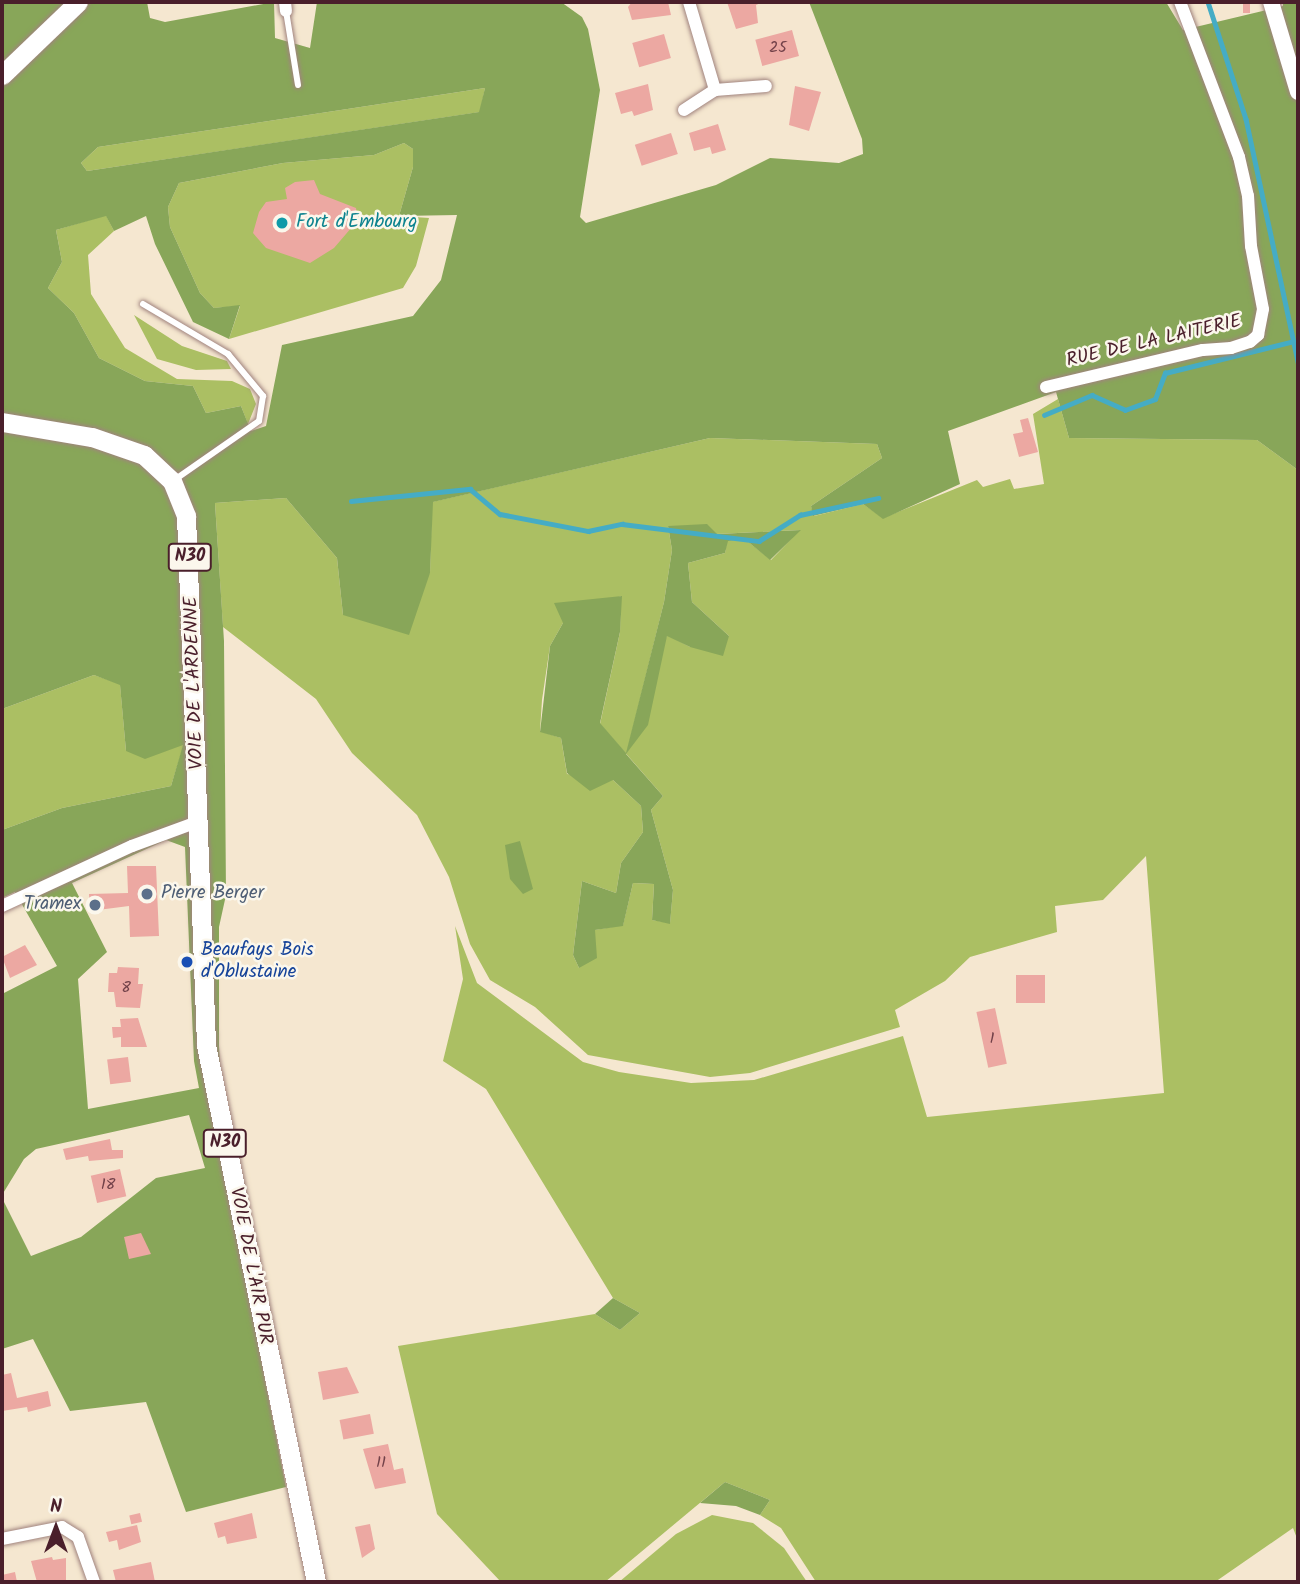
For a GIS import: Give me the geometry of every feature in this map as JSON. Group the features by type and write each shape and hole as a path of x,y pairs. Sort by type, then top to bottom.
{"main road":[{"path":"2,75 78,2"},
{"name":"VOIE DE L'ARDENNE","path":"2,422 117,443 144,455 172,481 186,516 190,544 200,821"},
{"name":"VOIE DE L'AIR PUR","path":"200,821 210,1069 316,1582"}],"street":[{"path":"689,2 715,90"},
{"name":"RUE DE LA LAITERIE","path":"1046,387 1203,350 1231,348 1250,342 1258,334 1263,309 1248,197 1234,144 1180,2"},
{"path":"1271,2 1298,92"},
{"path":"684,110 715,90 766,86"},
{"path":"2,906 132,846 200,821"},
{"path":"2,1539 62,1527 78,1537 94,1582"}],"lane":[{"path":"285,6 298,85"},
{"path":"142,304 228,354 263,396 259,421 172,481"}],"green space":[{"path":"2,2 147,2 150,18 165,22 274,2 275,38 310,48 317,2 561,2 582,17 588,29 600,90 580,217 586,223 716,185 770,158 839,163 863,154 862,139 809,2 1166,2 1183,30 1283,6 1283,2 1298,2 1298,470 1257,440 1069,438 1056,392 948,431 960,484 883,519 863,504 813,516 811,506 882,458 877,444 710,438 433,502 430,573 409,635 343,615 337,558 286,498 215,503 224,641 226,895 219,927 219,1046 226,1180 286,1487 186,1512 146,1402 70,1411 33,1339 2,1349 2,1198 31,1256 81,1237 156,1178 205,1168 189,1115 36,1149 24,1159 2,1195 2,994 57,966 15,892 2,898 2,830 62,808 171,786 183,745 145,759 126,751 120,685 94,675 2,709","holes":["485,88 479,112 87,171 81,163 98,147","404,143 413,149 413,167 399,216 457,215 441,280 413,316 282,345 266,426 251,431 241,406 206,413 193,386 145,381 99,358 74,313 48,288 62,262 56,230 106,216 114,231 146,216 155,244 193,322 229,339 240,305 214,308 200,293 170,227 168,207 179,183 283,163 374,155","166,840 185,847 194,1061 199,1088 88,1109 78,979 107,952 72,883"]},
{"path":"485,88 480,112 87,171 81,163 98,147"},
{"path":"404,143 413,149 413,167 399,216 429,218 416,266 403,288 229,339 240,306 214,308 200,293 170,227 168,207 179,183 283,163 374,155"},
{"path":"106,215 114,231 88,255 91,294 125,348 177,379 232,381 250,389 256,404 248,424 241,406 206,413 193,386 145,381 99,358 74,313 48,288 62,262 56,230"},
{"path":"134,315 182,346 227,361 231,369 196,370 157,359"},
{"path":"1058,399 1069,438 1257,440 1298,470 1298,1541 1293,1528 1215,1582 816,1582 781,1528 760,1515 770,1500 725,1482 605,1582 501,1582 437,1514 398,1346 595,1314 620,1330 640,1313 613,1298 486,1089 443,1061 463,979 455,926 477,983 583,1062 619,1072 691,1083 754,1080 903,1036 927,1117 1164,1093 1146,856 1103,900 1055,906 1057,932 970,957 945,981 895,1010 900,1027 750,1073 710,1077 588,1055 535,1007 490,980 470,944 449,877 417,815 352,753 316,699 223,627 215,503 286,498 337,558 343,615 430,573 432,502 710,438 877,444 882,458 811,506 814,516 863,504 883,518 977,480 983,487 1010,479 1014,489 1044,484 1033,414","holes":["668,526 716,534 800,530 771,560 746,540 727,541 725,553 688,563 692,602 729,636 690,647 667,635 627,752 664,602 672,550","621,596 620,632 600,724 663,796 651,810 673,890 670,923 652,920 654,884 633,883 623,925 595,930 579,968 573,955 582,881 616,893 621,863 643,832 641,806 613,780 567,774 561,738 540,731 542,700 550,646 563,623"]},
{"path":"707,524 717,534 801,530 770,560 746,540 728,541 725,553 688,563 692,602 729,636 723,656 690,647 667,636 648,725 626,754 663,796 651,810 673,890 670,924 652,920 654,884 633,883 623,926 595,930 597,958 579,968 573,955 582,881 616,893 621,863 643,832 641,806 613,780 590,791 567,773 561,738 540,732 550,646 563,623 554,603 622,596 620,632 600,723 626,753 664,602 672,550 668,526"},
{"path":"94,675 120,684 126,751 184,744 171,786 62,808 2,830 2,709"},
{"path":"520,841 533,889 523,894 510,879 505,845"},
{"path":"613,1298 640,1313 620,1330 595,1314"},
{"path":"725,1482 770,1500 760,1515 736,1506 700,1503"},
{"path":"712,1515 753,1523 784,1548 807,1582 619,1582 676,1534"}],"building":[{"path":"632,2 668,2 671,15 632,20 628,7"},
{"path":"727,2 763,2 756,5 758,23 736,29"},
{"path":"1243,2 1250,2 1250,13 1243,13"},
{"path":"792,30 799,56 762,66 755,40"},
{"path":"664,34 671,58 639,67 632,43"},
{"path":"648,84 653,110 634,116 632,111 621,114 615,93"},
{"path":"795,86 821,92 809,131 789,125"},
{"path":"718,124 726,150 712,154 710,147 694,151 689,133"},
{"path":"671,133 678,154 642,166 635,145"},
{"path":"314,180 320,194 356,208 358,220 334,248 310,263 266,248 253,233 259,212 266,202 287,199 285,188 295,182"},
{"path":"1028,418 1038,452 1019,457 1013,434 1023,432 1020,420"},
{"path":"127,866 156,866 159,936 130,937 129,906 90,911 89,894 128,893"},
{"path":"25,945 37,965 10,978 2,957"},
{"path":"118,967 139,968 138,984 143,984 140,1008 116,1007 114,992 108,992 109,973 117,973"},
{"path":"1016,975 1045,975 1045,1003 1016,1003"},
{"path":"995,1008 1007,1064 988,1068 976,1012"},
{"path":"138,1018 147,1047 121,1047 121,1037 113,1038 112,1027 121,1027 120,1019"},
{"path":"128,1057 131,1082 110,1084 107,1060"},
{"path":"110,1139 112,1150 123,1150 123,1158 89,1161 88,1156 66,1160 63,1149"},
{"path":"120,1169 126,1196 97,1203 91,1176"},
{"path":"141,1233 151,1254 129,1259 124,1237"},
{"path":"347,1367 359,1393 323,1400 318,1372"},
{"path":"11,1373 17,1398 48,1391 51,1406 28,1412 27,1407 2,1411 2,1375"},
{"path":"370,1414 374,1434 343,1440 340,1420"},
{"path":"388,1444 394,1470 403,1468 406,1483 375,1489 363,1449"},
{"path":"140,1513 142,1522 131,1524 129,1515"},
{"path":"252,1513 257,1538 227,1544 225,1536 218,1538 214,1523"},
{"path":"370,1524 375,1549 362,1558 355,1527"},
{"path":"137,1525 141,1542 119,1550 117,1540 109,1542 106,1532"},
{"path":"52,1557 53,1560 66,1558 66,1582 37,1582 31,1561"},
{"path":"151,1562 155,1582 116,1582 113,1570"},
{"path":"15,1572 17,1582 2,1582 2,1575"}],"waterway":[{"path":"1208,2 1246,119 1298,362"},
{"path":"1044,415 1092,395 1125,410 1155,399 1165,373 1290,342"},
{"path":"351,501 470,489 500,514 588,531 622,524 759,541 800,515 878,498"}],"place":[{"name":"Fort d'Embourg","path":"282,223"},
{"name":"Pierre Berger","path":"147,894"},
{"name":"Tramex","path":"95,905"},
{"name":"Beaufays Bois d'Oblustaine","path":"187,962"}]}
